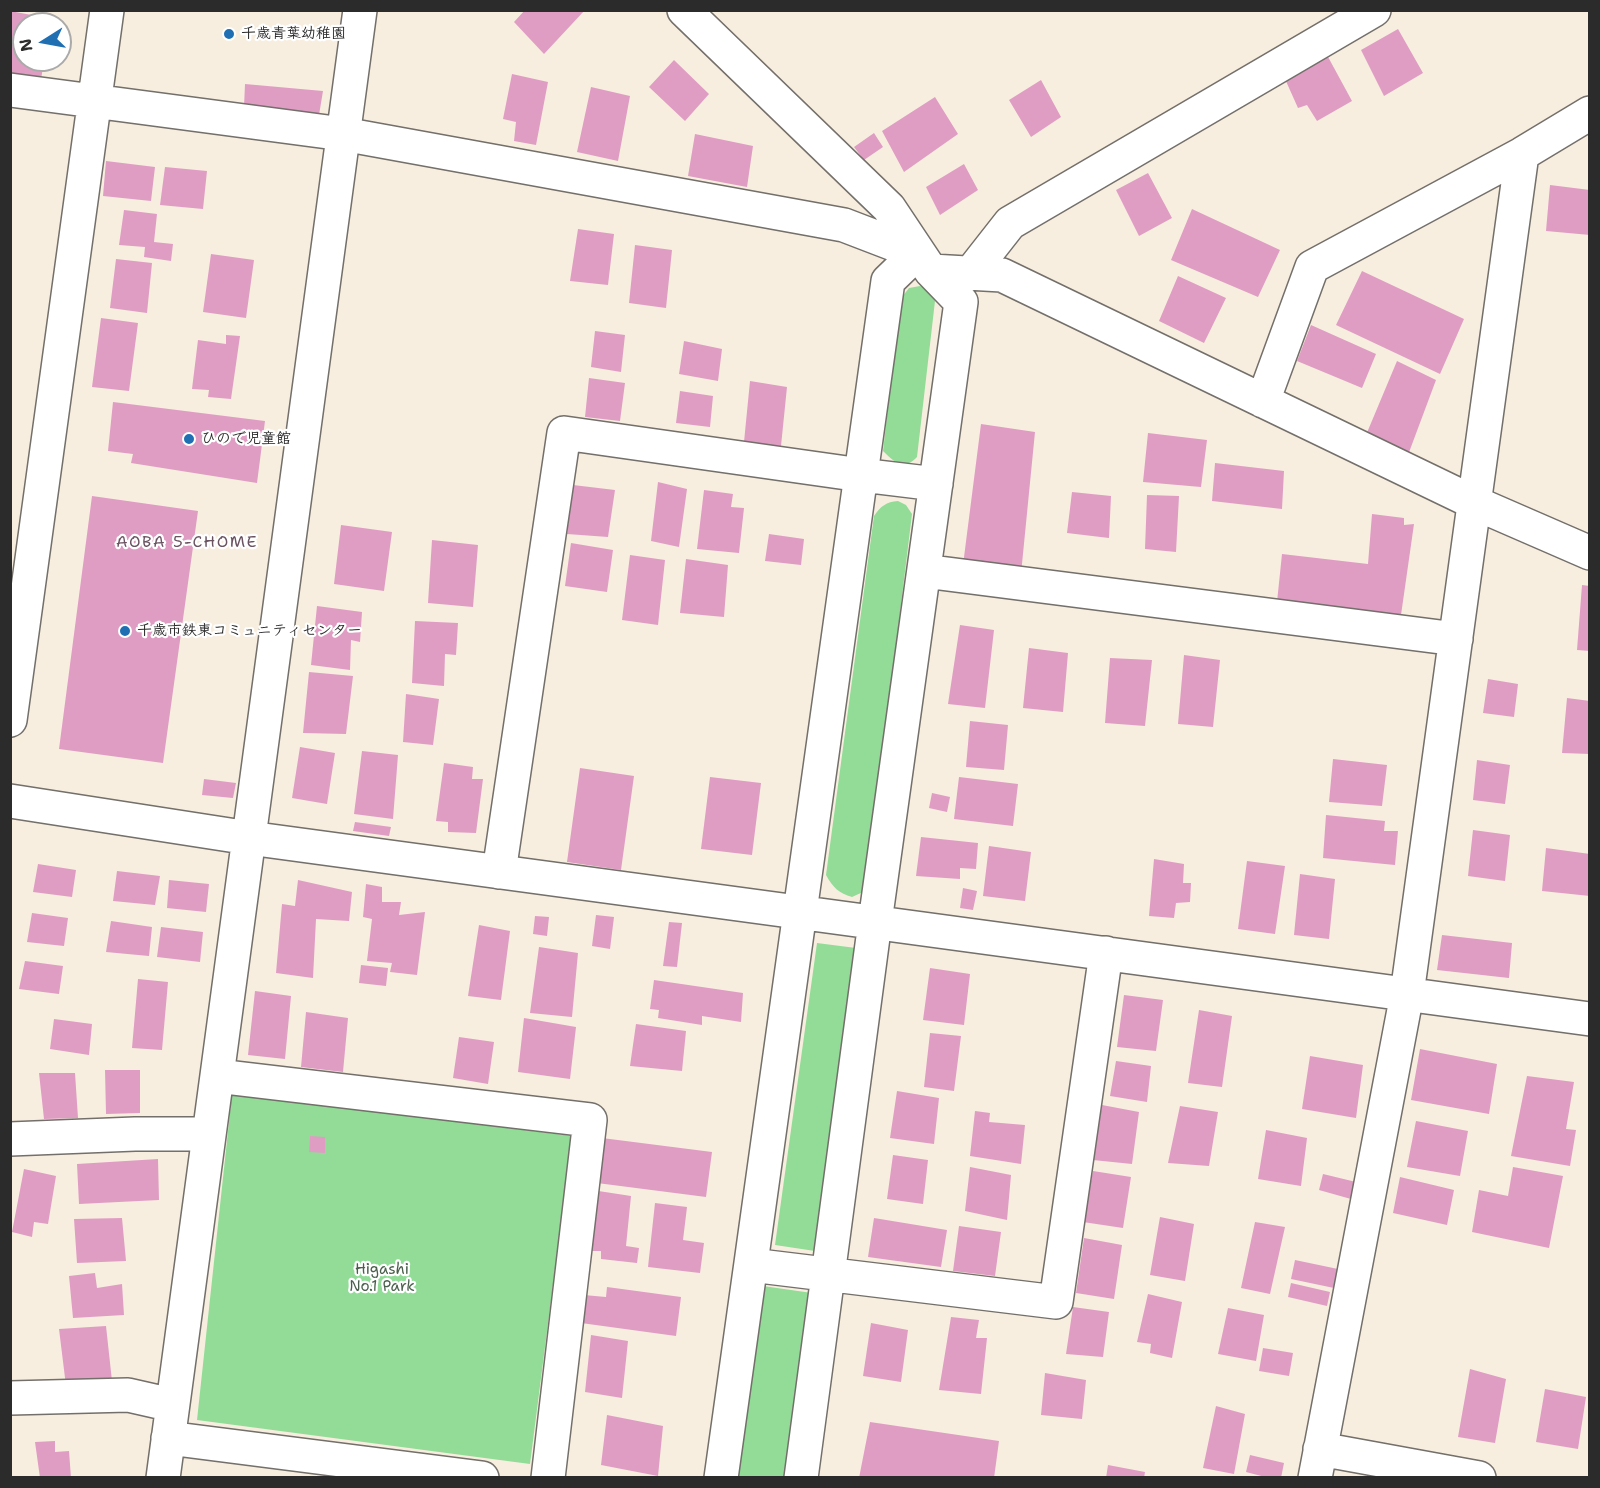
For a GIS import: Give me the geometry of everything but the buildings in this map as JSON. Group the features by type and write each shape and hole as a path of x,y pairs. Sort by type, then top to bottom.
{"street":[{"path":"10,720 107,10"},
{"path":"163,1478 360,10"},
{"path":"684,10 889,208 924,262 961,302 801,1478"},
{"path":"970,274 1010,223 1374,10"},
{"path":"10,90 343,134 844,225 924,262 970,274 1002,275 1475,503 1590,553"},
{"path":"1263,401 1312,267 1522,154 1590,113"},
{"path":"1479,1478 1317,1463 1407,994 1522,154"},
{"path":"721,1478 888,281 924,262"},
{"path":"499,872 564,433 936,484"},
{"path":"924,571 1456,639"},
{"path":"10,801 249,838 1590,1019"},
{"path":"751,1265 1056,1302 1106,954"},
{"path":"217,1076 590,1120 548,1478"},
{"path":"10,1139 135,1134 209,1134"},
{"path":"10,1398 128,1395 172,1406"},
{"path":"168,1438 482,1478"}],"green space":[{"path":"920,286 928,289 935,301 917,457 908,464 903,464 895,461 883,451 900,304 909,288"},
{"path":"898,501 906,505 912,514 867,884 863,892 852,897 837,889 826,875 874,516 884,505"},
{"path":"817,943 856,948 815,1251 775,1245"},
{"name":"Higashi No.1 Park","path":"232,1094 572,1136 530,1464 197,1420"},
{"path":"763,1286 812,1293 788,1477 738,1478"}],"place":[{"name":"千歳青葉幼稚園","path":"229,34"},
{"name":"ひので児童館","path":"189,439"},
{"name":"千歳市鉄東コミュニティセンター","path":"125,631"}],"district":[{"name":"AOBA 5-CHOME","path":"187,543"}]}
